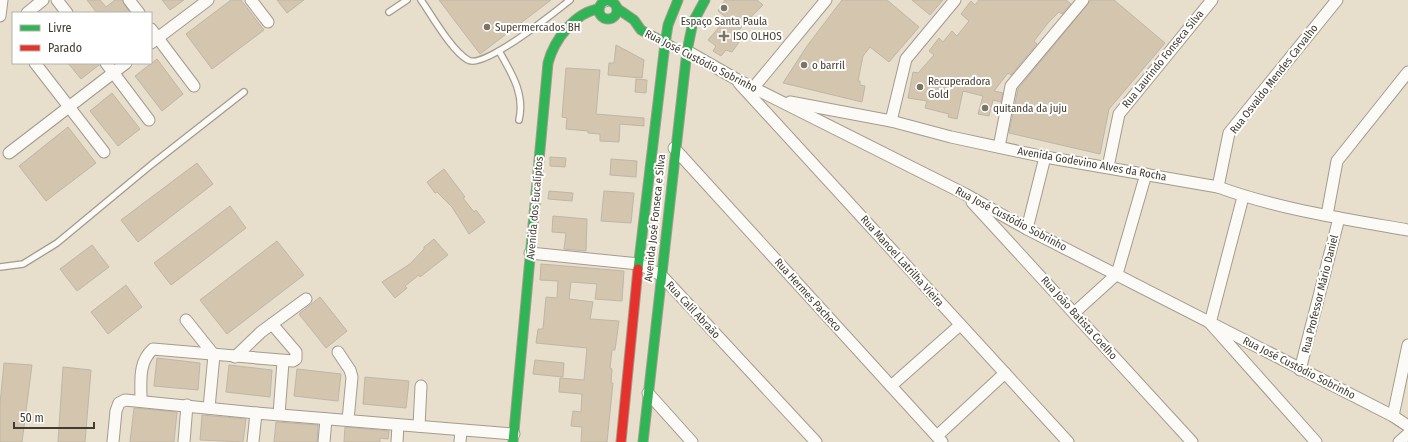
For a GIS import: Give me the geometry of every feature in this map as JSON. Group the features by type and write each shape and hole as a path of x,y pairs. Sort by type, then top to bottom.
{"main road":[{"name":"Avenida José Fonseca e Silva","path":"621,442 639,264 664,44 668,25 678,0"},
{"name":"Avenida José Fonseca e Silva","path":"643,442 674,148 686,51 693,22 705,0"},
{"name":"Rua José Custódio Sobrinho","path":"606,9 634,20 641,30 664,44 686,51"},
{"path":"561,35 606,9 620,24"},
{"name":"Avenida dos Eucalíptos","path":"514,438 548,65 553,48 561,35 590,11 606,9"},
{"path":"630,28 641,30"}],"street":[{"path":"28,12 43,0"},
{"path":"57,0 66,12"},
{"path":"129,0 138,12"},
{"path":"194,86 153,37 208,0"},
{"path":"251,0 268,22"},
{"path":"754,88 826,0"},
{"path":"891,121 906,59 955,0"},
{"path":"999,147 1011,86 1083,0"},
{"name":"Rua Laurindo Fonseca Silva","path":"1108,167 1119,114 1212,0"},
{"name":"Rua Osvaldo Mendes Carvalho","path":"1218,187 1229,133 1337,0"},
{"name":"Rua José Custódio Sobrinho","path":"686,51 736,79 965,194 1027,229 1300,370 1393,416 1408,426"},
{"path":"36,64 104,152"},
{"path":"107,64 149,120"},
{"path":"9,154 125,64"},
{"path":"1327,215 1337,161 1408,72"},
{"name":"Rua Manoel Latrilha Vieira","path":"736,79 1068,442"},
{"name":"Avenida Godevino Alves da Rocha","path":"776,99 891,121 1045,157 1218,187 1243,197 1339,218 1408,230"},
{"name":"Rua Hermes Pacheco","path":"674,148 939,439"},
{"path":"1027,229 1045,157"},
{"path":"1074,313 1116,274 1146,174"},
{"name":"Rua João Batista Coelho","path":"965,194 1192,442"},
{"path":"1243,197 1210,323 1316,442"},
{"name":"Rua Professor Mário Daniel","path":"1300,370 1339,218"},
{"name":"Rua Calil Abraão","path":"530,253 639,264 661,275 816,442"},
{"path":"236,357 247,344 306,299"},
{"path":"186,320 214,355 208,408"},
{"path":"141,400 142,364 146,355 153,349 283,362 290,362 296,359 296,352 272,324"},
{"path":"891,386 960,325"},
{"path":"1393,416 1408,345"},
{"path":"338,352 350,370 352,377 348,420"},
{"path":"279,414 283,362"},
{"path":"939,439 1005,373"},
{"path":"419,426 421,386"},
{"path":"648,393 692,442"},
{"path":"113,442 116,411 119,403 125,400 141,400 326,420 348,420 419,426 460,436 514,438"},
{"path":"184,442 187,405"},
{"path":"253,442 256,413"},
{"path":"324,442 326,420"},
{"path":"396,442 398,425"},
{"path":"1399,442 1408,434"}],"lane":[{"path":"389,12 407,0"},
{"path":"421,0 458,51 468,61 480,61 499,51 570,0"},
{"path":"499,51 513,77 519,93 522,108 520,120"},
{"path":"0,267 23,264 57,243 151,165 244,92"}],"building":[{"path":"87,0 100,0 106,7 115,0 122,0 129,12 96,12"},
{"path":"162,0 184,0 170,10"},
{"path":"231,0 241,0 264,30 212,69 186,34"},
{"path":"277,0 304,0 287,13"},
{"name":"Supermercados BH","path":"439,0 551,0 480,54"},
{"path":"725,0 757,0 763,5 742,26 735,37 740,41 732,52 726,50 721,56 713,51 716,46 708,40 727,18 718,11"},
{"path":"842,0 887,0 919,27 889,62 870,47 863,56 858,81 860,81 860,85 865,86 862,102 783,83 807,46"},
{"path":"912,0 943,0 930,15"},
{"path":"979,0 1066,0 1071,4 1062,14 1059,12 1048,23 1034,41 1037,44 1011,75 1008,73 994,91 1003,93 1001,102 993,100 989,116 978,114 983,96 963,91 957,119 948,117 949,114 925,108 927,101 908,98 913,72 918,73 934,55 929,51 939,38 943,42 952,31 957,36 969,21 961,14 971,1 975,5"},
{"path":"1091,0 1114,0 1165,43 1109,109 1100,154 1009,133 1018,89"},
{"path":"616,45 644,60 642,78 608,75 609,63 614,63"},
{"path":"157,59 183,94 162,111 135,76"},
{"path":"69,64 99,64 99,65 81,79"},
{"path":"566,68 600,70 596,114 644,118 644,126 620,124 619,142 600,141 600,134 588,133 588,131 566,129 567,118 562,117"},
{"path":"636,79 647,80 646,93 635,92"},
{"path":"112,93 140,129 118,146 90,111"},
{"path":"68,127 96,163 46,201 19,166"},
{"path":"550,157 566,158 565,167 550,166"},
{"path":"611,159 637,161 636,177 610,175"},
{"path":"197,163 213,184 138,242 121,220"},
{"path":"444,169 465,197 463,198 474,212 476,210 485,222 469,234 452,207 437,192 435,193 427,182"},
{"path":"549,191 573,193 572,201 548,199"},
{"path":"604,191 634,193 631,223 601,221"},
{"path":"230,206 246,228 171,285 154,263"},
{"path":"553,216 587,219 586,251 564,249 566,233 552,232"},
{"path":"434,239 448,255 420,277 419,275 405,286 407,288 395,298 382,282 410,264 424,249 424,247"},
{"path":"277,241 304,275 227,334 200,300"},
{"path":"92,245 109,267 77,291 60,269"},
{"path":"541,264 624,271 622,301 595,299 597,284 571,282 569,299 593,302 590,319 619,321 615,350 612,350 610,368 612,369 611,383 613,383 607,442 581,442 582,427 571,426 573,411 581,412 582,394 559,392 560,378 584,380 587,348 536,343 538,329 543,329 546,297 557,298 558,281 540,280"},
{"path":"126,285 142,307 108,334 91,312"},
{"path":"320,297 347,331 326,348 299,314"},
{"path":"157,358 200,363 198,390 154,386"},
{"path":"535,360 564,363 563,377 533,374"},
{"path":"4,363 32,365 22,442 0,442 0,404"},
{"path":"229,365 272,370 270,397 226,392"},
{"path":"63,367 91,370 85,442 58,442"},
{"path":"297,369 341,374 338,401 294,396"},
{"path":"365,377 409,381 406,408 363,404"},
{"path":"134,408 177,412 174,442 130,442"},
{"path":"202,415 246,419 243,442 200,440"},
{"path":"276,422 318,425 317,442 274,442"},
{"path":"345,427 389,431 388,439 380,438 380,442 344,442"}],"traffic: fast":[{"path":"638,269 665,44 668,25 678,0"},
{"path":"643,442 687,51 693,22 705,0"},
{"path":"604,1 612,1 617,6 617,10 615,17 612,19 604,19 599,14 599,6 604,1"},
{"path":"513,442 548,63 555,45 567,28 582,15 599,9"},
{"path":"618,9 634,20 641,30 673,47"}],"traffic: jam":[{"path":"621,442 638,269"}],"place":[{"name":"Espaço Santa Paula","path":"724,8"},
{"name":"Supermercados BH","path":"487,27"},
{"name":"ISO OLHOS","path":"724,36"},
{"name":"o barril","path":"804,65"},
{"name":"Recuperadora Gold","path":"920,87"},
{"name":"quitanda da juju","path":"985,108"}]}
